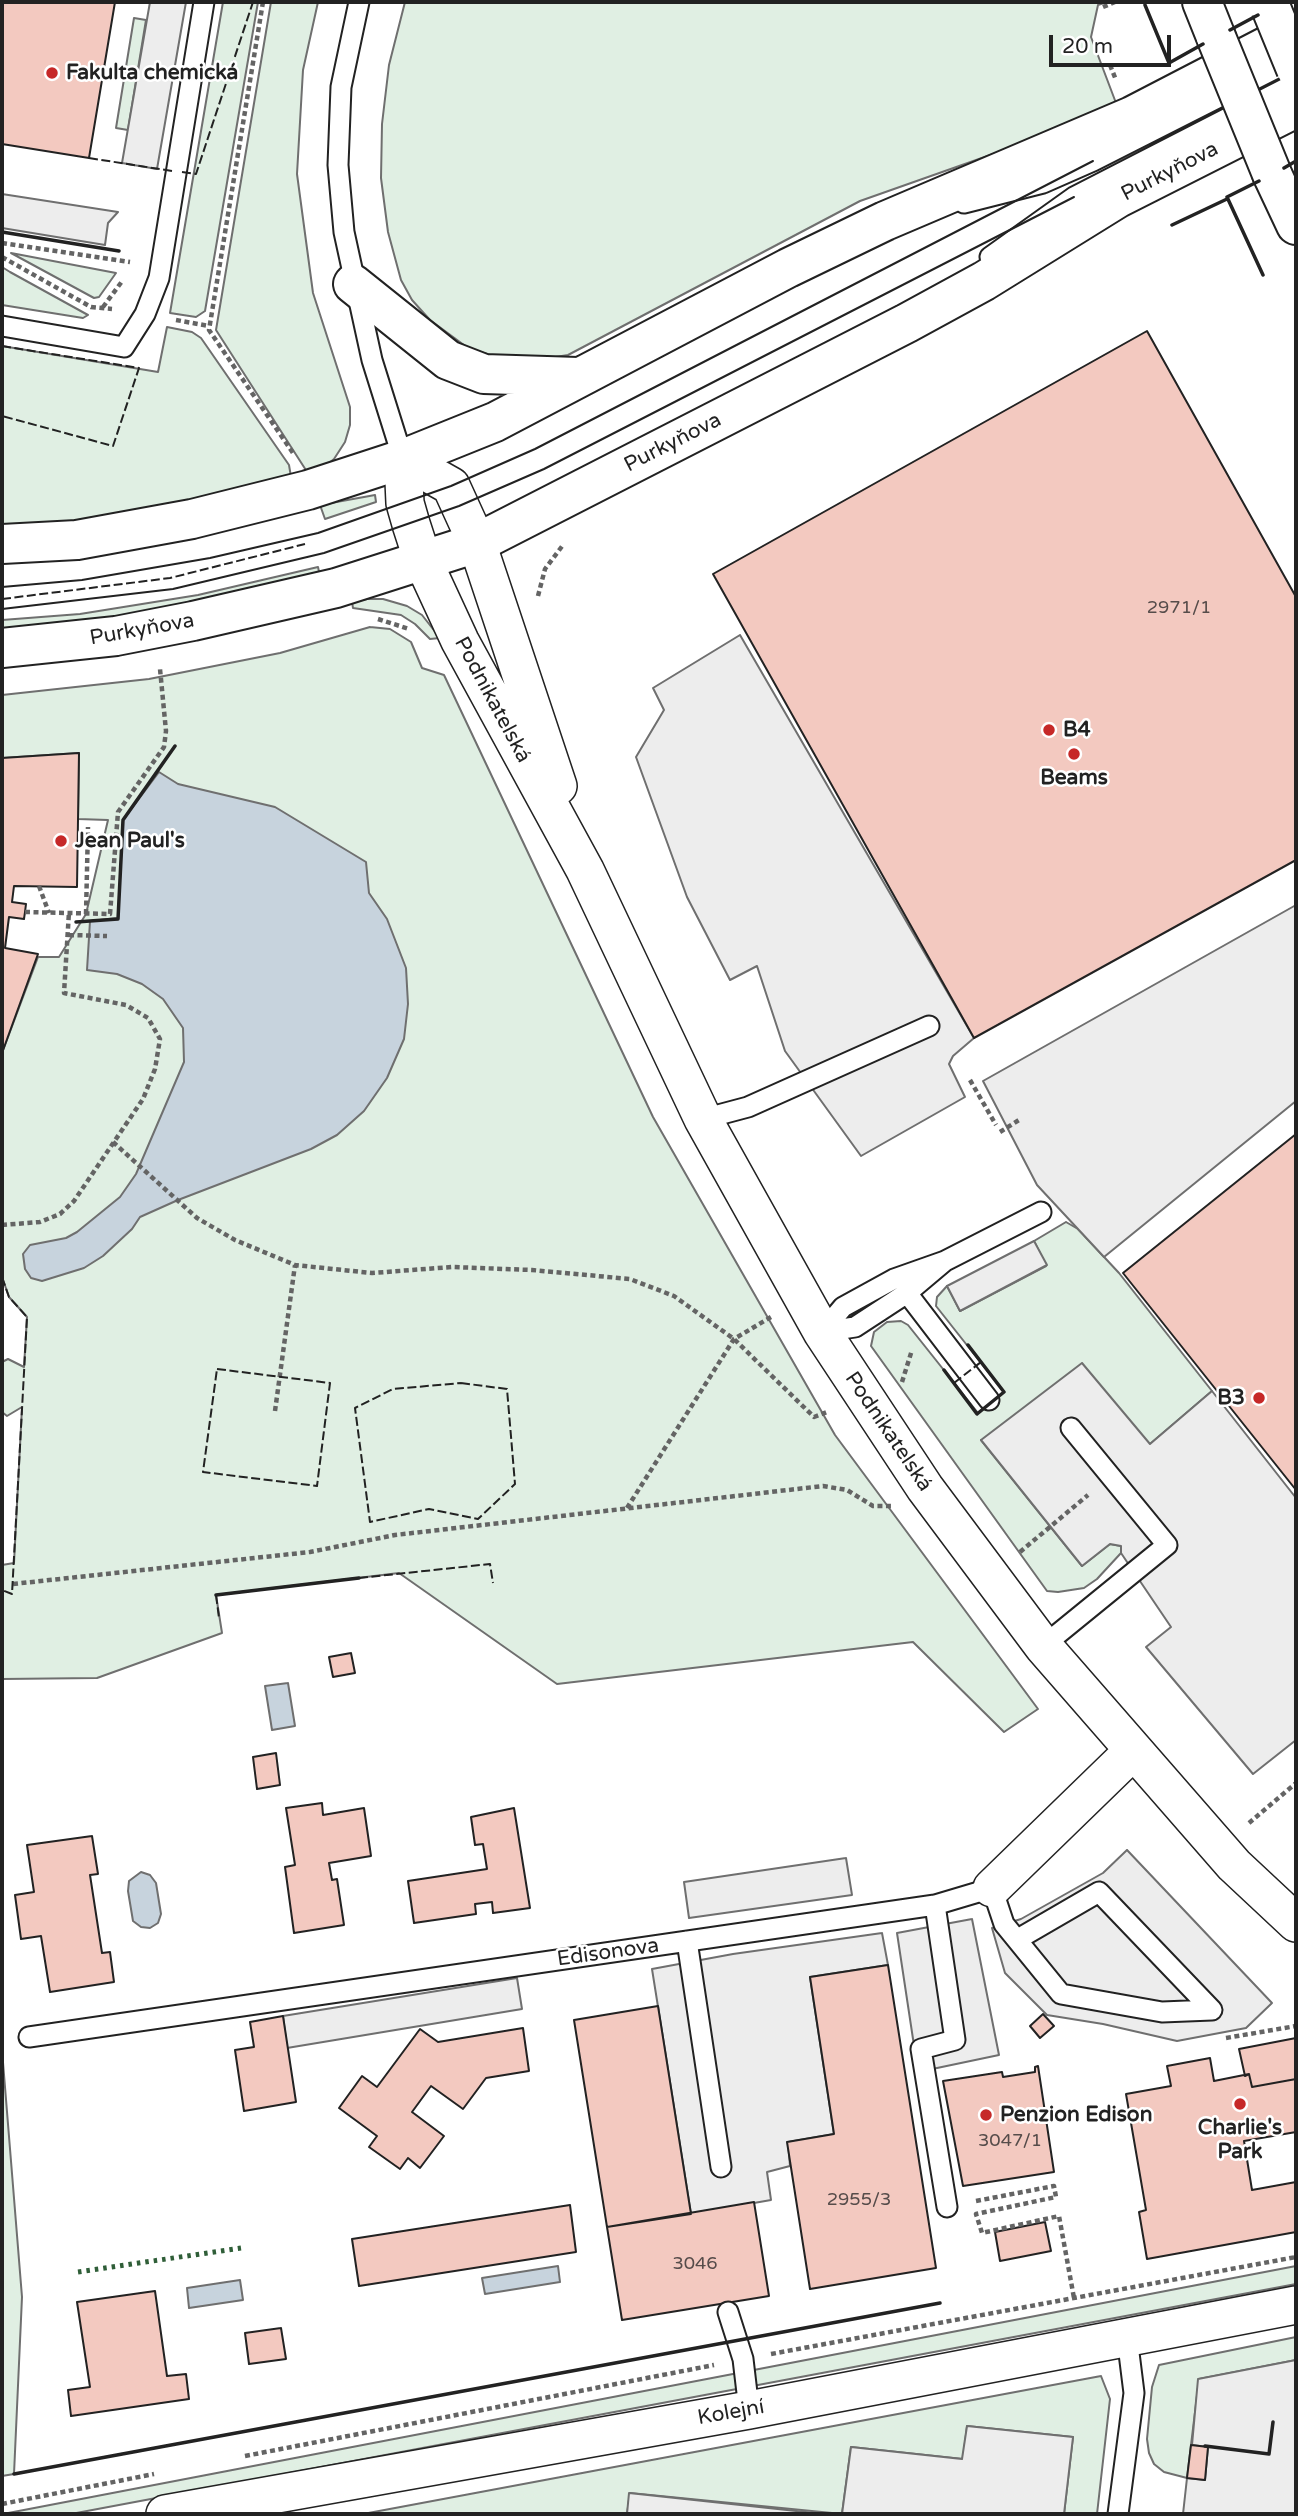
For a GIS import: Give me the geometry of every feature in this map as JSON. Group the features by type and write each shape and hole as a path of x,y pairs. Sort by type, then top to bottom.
{"main road":[{"path":"1202,2 1272,174 1296,225"},
{"path":"2,544 77,540 192,519 308,490 403,459 495,422 788,268 885,221 1132,116 1278,14 1296,69"},
{"name":"Purkyňova","path":"2,648 116,636 192,621 336,588 477,543 907,323 984,281 1118,198 1296,108"},
{"path":"353,284 448,360 484,374 580,377"}],"street":[{"name":"Podnikatelská","path":"403,459 451,486 477,543 585,870"},
{"name":"Podnikatelská","path":"403,459 405,503 411,524 423,561 460,641 585,870 703,1119 822,1332 925,1488 1043,1646 1234,1865 1296,1923"},
{"name":"Edisonova","path":"992,1888 1133,1751"},
{"name":"Kolejní","path":"165,2514 749,2410 1296,2305"}],"lane":[{"path":"2,326 124,347 145,314 159,278 204,2"},
{"path":"359,2 341,87 338,165 344,233 353,284 372,360 403,459"},
{"path":"885,221 1043,183 1093,161 1296,58"},
{"path":"907,323 992,255 1074,197 1296,83"},
{"path":"703,1119 748,1107 929,1026"},
{"path":"822,1332 844,1307 894,1279 945,1261 1041,1212"},
{"path":"822,1332 855,1327 907,1293 945,1261"},
{"path":"907,1293 989,1401"},
{"path":"1043,1646 1167,1545 1071,1428"},
{"path":"992,1888 1004,1924 1061,1994 1162,2012 1212,2010 1099,1892 1018,1940"},
{"name":"Edisonova","path":"29,2037 936,1905 992,1888"},
{"path":"936,1905 955,2040 921,2049 947,2207"},
{"path":"687,1941 721,2167"},
{"path":"728,2312 743,2359 749,2410"},
{"path":"1118,2514 1134,2393 1127,2337"}],"path":[{"path":"263,2 209,330 297,459"},
{"path":"1103,7 1115,2"},
{"path":"2,243 130,262"},
{"path":"2,257 91,307 103,307 125,277 132,249"},
{"path":"371,618 405,626 418,636"},
{"path":"25,912 110,914 114,824 118,812 164,747 166,731 159,662"},
{"path":"86,914 88,827"},
{"path":"39,886 49,913"},
{"path":"2,1225 40,1222 60,1214 74,1201 143,1099 155,1069 160,1039 148,1018 137,1010 64,993 69,912"},
{"path":"69,935 107,936"},
{"path":"970,1080 996,1125"},
{"path":"1000,1132 1019,1120"},
{"path":"113,1143 197,1218 235,1240 295,1265 372,1273 452,1267 532,1270 630,1279 674,1296 734,1339 814,1417 835,1409"},
{"path":"275,1411 295,1265"},
{"path":"627,1509 734,1339 775,1315"},
{"path":"897,1395 923,1316"},
{"path":"1019,1553 1111,1476"},
{"path":"13,1584 310,1552 394,1535 823,1486 847,1490 873,1506 897,1506 925,1488"},
{"path":"1242,1829 1296,1783"},
{"path":"1221,2039 1296,2026"},
{"path":"947,2207 1054,2186 1056,2197 976,2214 982,2234 1059,2216 1074,2298"},
{"path":"242,2457 743,2359 1296,2257"},
{"path":"2,2504 160,2473"}],"green space":[{"path":"223,2 258,2 205,311 196,317 170,313"},
{"path":"271,2 318,2 303,70 297,174 313,293 350,407 350,425 345,442 334,459 311,478 216,330"},
{"path":"405,2 1107,2 1098,5 1091,37 1116,103 1047,135 860,201 568,355 531,361 503,359 468,348 430,320 412,300 401,280 388,232 381,178 382,124 389,65"},
{"path":"134,18 146,20 128,130 116,128"},
{"path":"11,253 116,273 99,297 94,298"},
{"path":"2,267 88,315 83,318 2,305"},
{"path":"167,327 192,332 201,338 289,465 292,483 2,534 2,346 158,372"},
{"path":"375,495 376,502 325,519 320,505"},
{"path":"318,567 321,581 201,609 2,635 2,620 80,614 198,595"},
{"path":"383,599 407,606 422,615 440,638 430,639 401,615 353,608 352,602"},
{"path":"370,627 390,629 411,642 422,668 444,675 653,1117 835,1435 1038,1709 1004,1732 913,1642 557,1684 399,1573 216,1595 222,1633 97,1678 2,1679 2,1565 14,1563 22,1407 7,1416 2,1412 2,1362 8,1359 24,1367 27,1317 9,1297 2,1277 2,1053 38,957 59,957 86,914 108,820 78,819 79,753 2,758 2,695 149,679 280,653"},
{"path":"1066,1222 1078,1229 1119,1273 1212,1391 1150,1444 981,1440 1082,1566 1110,1544 1121,1546 1121,1553 1097,1579 1084,1588 1058,1592 1047,1591 871,1346 874,1332 887,1322 901,1321 908,1325 978,1413 1004,1392 936,1306 937,1297 947,1286 960,1311 1046,1266 1034,1241"},
{"path":"2,2050 22,2297 14,2474 2,2476"},
{"path":"1296,2266 1296,2284 71,2514 3,2514"},
{"path":"1296,2337 1296,2360 1199,2379 1187,2478 1164,2472 1154,2464 1147,2439 1152,2387 1159,2365"},
{"path":"1101,2376 1110,2399 1097,2514 1064,2514 1073,2437 967,2426 963,2459 851,2447 842,2514 630,2493 627,2514 363,2514"}],"shaded area":[{"path":"150,2 186,2 157,169 122,163"},
{"path":"2,194 118,212 108,223 105,245 2,228"},
{"path":"740,635 974,1038 953,1056 949,1064 965,1097 861,1156 785,1051 757,966 730,980 687,897 636,757 664,710 653,688"},
{"path":"159,772 178,784 275,807 366,862 369,893 387,919 406,968 408,1004 404,1039 387,1078 364,1111 337,1135 311,1149 140,1217 132,1229 103,1256 84,1268 42,1281 31,1278 25,1269 23,1254 30,1245 66,1238 77,1232 120,1197 136,1174 184,1062 183,1028 163,999 142,984 117,974 87,970 90,921 118,918 123,820"},
{"path":"1296,905 1296,1101 1104,1257 1037,1185 983,1081"},
{"path":"1034,1241 1047,1265 960,1311 947,1286"},
{"path":"1082,1363 1150,1444 1212,1391 1296,1498 1296,1740 1253,1774 1146,1647 1171,1627 1121,1553 1121,1546 1110,1544 1082,1566 981,1440"},
{"path":"288,1683 295,1726 272,1730 265,1686"},
{"path":"1127,1850 1272,2003 1246,2028 1177,2041 1103,2024 1047,2015 1005,1973 992,1928 1021,1919 1103,1873"},
{"path":"846,1858 852,1895 689,1918 684,1882"},
{"path":"141,1872 150,1875 156,1883 161,1914 158,1923 150,1928 141,1927 133,1921 128,1891 129,1881"},
{"path":"972,1919 999,2055 918,2072 897,1933"},
{"path":"882,1933 888,1965 810,1977 834,2134 788,2142 790,2166 767,2172 771,2200 691,2214 652,1969 733,1954"},
{"path":"517,1978 522,2009 287,2048 283,2016"},
{"path":"558,2266 560,2282 485,2294 482,2278"},
{"path":"240,2280 243,2300 189,2308 187,2288"},
{"path":"1296,2360 1296,2514 1183,2514 1187,2478 1205,2480 1208,2447 1192,2445 1198,2379"},
{"path":"967,2426 1073,2437 1064,2514 842,2514 851,2447 962,2459"},
{"path":"629,2493 824,2514 627,2514"}],"building":[{"name":"Fakulta chemická","path":"2,2 115,2 89,158 2,144"},
{"name":"B4","path":"1147,331 1296,597 1296,860 974,1038 713,574"},
{"path":"79,753 77,887 14,886 12,902 26,904 24,919 9,917 5,948 38,954 2,1053 2,758"},
{"name":"B3","path":"1296,1134 1296,1490 1123,1273"},
{"path":"351,1653 355,1673 333,1677 329,1657"},
{"path":"276,1753 280,1785 257,1789 253,1757"},
{"path":"322,1803 323,1815 364,1808 371,1856 329,1863 332,1880 337,1879 344,1925 294,1933 285,1867 295,1865 286,1808"},
{"path":"514,1808 530,1908 493,1913 492,1902 475,1904 476,1914 414,1923 408,1881 487,1869 483,1844 475,1845 471,1817"},
{"path":"92,1836 98,1874 90,1875 102,1953 110,1952 114,1982 50,1992 41,1936 21,1939 15,1895 34,1892 27,1845"},
{"path":"888,1965 936,2268 810,2289 787,2142 834,2134 810,1977"},
{"path":"658,2006 691,2214 607,2227 574,2020"},
{"path":"1043,2014 1054,2026 1040,2038 1030,2026"},
{"path":"283,2016 296,2102 244,2111 235,2050 254,2047 250,2022"},
{"path":"523,2028 529,2071 486,2078 463,2109 431,2086 412,2112 444,2136 420,2168 408,2158 400,2169 369,2147 377,2136 339,2108 362,2076 377,2087 420,2029 438,2042"},
{"path":"1296,2038 1296,2079 1252,2087 1249,2074 1245,2076 1239,2049"},
{"path":"1210,2058 1214,2081 1249,2074 1252,2087 1296,2079 1296,2132 1244,2141 1252,2190 1296,2182 1296,2232 1147,2259 1139,2212 1146,2210 1126,2094 1171,2086 1167,2066"},
{"path":"1038,2066 1054,2172 963,2186 943,2081 1002,2072 1003,2077 1035,2072 1035,2067"},
{"path":"754,2202 769,2296 622,2320 607,2227"},
{"path":"570,2205 576,2252 359,2286 352,2239"},
{"path":"1045,2222 1051,2251 1000,2261 995,2232"},
{"path":"155,2291 167,2376 186,2374 189,2399 71,2416 68,2390 90,2387 77,2302"},
{"path":"281,2328 286,2359 249,2364 245,2333"},
{"path":"1191,2445 1208,2447 1205,2480 1187,2478"}],"tram line":[{"path":"2,587 82,580 210,558 318,533 451,486 535,449 1093,161"},
{"path":"2,609 173,589 324,553 459,506 544,469 1074,197"}],"hedge":[{"path":"78,2272 241,2248"}],"fence":[{"path":"182,172 196,174 253,2"},
{"path":"89,158 172,171"},
{"path":"2,346 139,368 113,446 2,416"},
{"path":"2,599 170,578 305,544"},
{"path":"2,1277 9,1297 27,1317 12,1594 2,1590"},
{"path":"954,1383 981,1362"},
{"path":"217,1369 330,1383 317,1486 203,1472 217,1369"},
{"path":"461,1383 507,1389 515,1484 478,1519 429,1509 370,1522 355,1408 393,1389 461,1383"},
{"path":"359,1578 490,1564 493,1583"},
{"path":"216,1595 219,1618"}],"wall":[{"path":"1145,5 1169,63 1203,44"},
{"path":"1230,30 1258,15"},
{"path":"1284,168 1296,161"},
{"path":"1259,181 1227,197 1263,275"},
{"path":"1172,225 1227,199"},
{"path":"2,232 119,251"},
{"path":"76,922 118,919 123,820 175,746"},
{"path":"944,1370 977,1414 1004,1392 968,1345"},
{"path":"216,1595 359,1578"},
{"path":"14,2474 940,2303"},
{"path":"1205,2446 1269,2454 1273,2422"}],"place":[{"name":"Fakulta chemická","path":"52,73"},
{"name":"B4","path":"1049,730"},
{"name":"Beams","path":"1074,754"},
{"name":"Jean Paul's","path":"61,841"},
{"name":"B3","path":"1259,1398"},
{"name":"Charlie's Park","path":"1240,2104"},
{"name":"Penzion Edison","path":"986,2115"}]}
